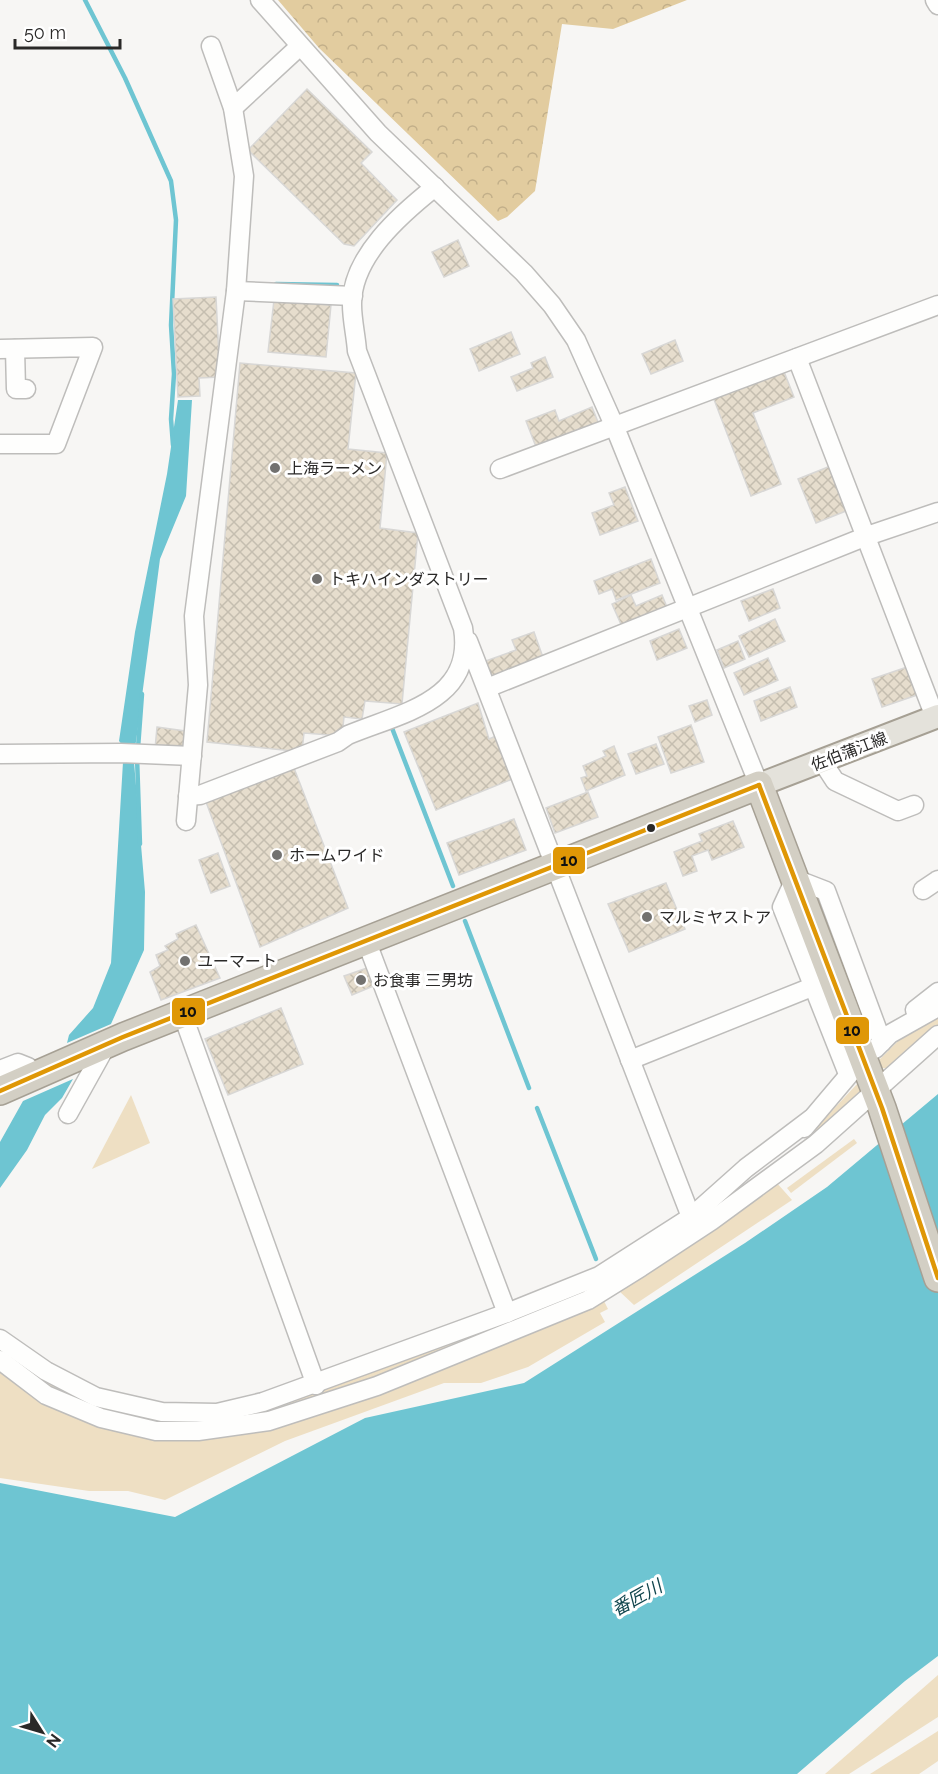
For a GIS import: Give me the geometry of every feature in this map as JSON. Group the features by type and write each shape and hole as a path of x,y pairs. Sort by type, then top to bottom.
{"highway":[{"path":"0,1091 182,1013 759,785 878,1098 938,1278"}],"main road":[{"name":"佐伯蒲江線","path":"759,785 936,717"}],"street":[{"path":"260,0 378,134 524,273 564,321 587,361 614,425 759,785"},
{"path":"186,821 198,685 194,616 236,291 244,176 233,108 211,46"},
{"path":"233,108 300,46"},
{"path":"435,187 391,228 361,264 353,296 357,351 691,1217"},
{"path":"236,291 353,296"},
{"path":"500,469 938,305"},
{"path":"0,444 56,444 93,347 8,349 16,389 26,389"},
{"path":"797,358 936,717"},
{"path":"486,688 867,536 938,512"},
{"path":"188,795 200,795 338,742 348,735 443,693 464,663 466,652 464,628"},
{"path":"0,754 121,753 192,756"},
{"path":"822,761 836,781 898,811 914,805"},
{"path":"752,1191 850,1072 812,987 782,906 795,879 826,891 882,1042"},
{"path":"366,940 507,1313"},
{"path":"630,1060 812,987"},
{"path":"882,1042 938,992"},
{"path":"882,1042 938,1007"},
{"path":"182,1013 316,1385"},
{"path":"0,1360 46,1395 101,1418 145,1429 198,1431 269,1421 377,1386 588,1300 711,1221 878,1098 938,1035"},
{"path":"68,1114 97,1048"},
{"path":"0,1070 18,1063 46,1071"},
{"path":"0,1339 46,1371 96,1398 162,1412 217,1413 263,1402 316,1385 599,1276 691,1217 746,1168 811,1119"}],"shaded area":[{"path":"938,1015 938,1028 893,1069 882,1068 879,1060 898,1041"},
{"path":"858,1083 863,1093 782,1164"},
{"path":"131,1095 150,1143 92,1169"},
{"path":"854,1139 857,1143 791,1193 787,1188"},
{"path":"776,1182 792,1200 634,1305 618,1290 722,1224"},
{"path":"579,1289 586,1297 266,1419 158,1428 45,1390 0,1356 0,1345 93,1398 213,1417"},
{"path":"602,1297 608,1309 600,1313 605,1322 528,1367 481,1383 444,1383 285,1441 165,1500 128,1491 89,1491 0,1478 0,1365 99,1425 263,1427"},
{"path":"938,1675 938,1717 849,1774 825,1774"},
{"path":"938,1731 938,1761 919,1774 870,1774"}],"green space":[{"path":"278,0 687,0 613,29 562,24 535,191 507,217 498,221 319,48"}],"water":[{"path":"178,400 192,400 186,496 160,559 136,742 134,747 124,747 119,741 135,632 167,474"},
{"path":"123,762 134,762 145,892 144,950 111,1024 67,1043 69,1035 93,1008 111,963"},
{"path":"73,1079 62,1098 45,1115 27,1150 0,1188 0,1142 23,1101"},
{"name":"番匠川","path":"938,1094 938,1656 905,1681 797,1774 0,1774 0,1483 175,1517 365,1418 524,1383 745,1243 827,1187"}],"building":[{"path":"307,89 372,152 361,163 397,200 354,246 344,244 248,150"},
{"path":"458,240 469,266 444,277 432,252"},
{"path":"216,297 220,377 199,378 200,396 178,397 173,299"},
{"path":"274,300 331,305 326,357 268,352"},
{"path":"511,332 520,354 479,371 470,349"},
{"path":"675,340 683,361 651,374 642,354"},
{"path":"545,357 553,377 517,391 511,377 533,368 531,363"},
{"name":"トキハインダストリー","path":"240,363 356,373 348,449 387,453 380,528 418,533 402,704 365,701 362,719 344,717 342,736 304,733 302,752 207,742"},
{"path":"783,369 794,397 753,413 781,484 751,496 713,397"},
{"path":"592,407 600,427 538,452 526,421 555,410 559,421"},
{"path":"833,465 851,509 816,523 798,479"},
{"path":"625,487 638,521 600,535 592,513 614,505 609,493"},
{"path":"651,559 660,583 616,600 612,589 599,594 594,581"},
{"path":"773,589 780,608 749,621 741,601"},
{"path":"631,595 636,606 662,595 669,612 624,631 612,604"},
{"path":"775,619 785,641 749,657 739,636"},
{"path":"679,629 687,648 657,660 650,641"},
{"path":"534,632 545,663 491,683 483,662 516,650 512,640"},
{"path":"738,641 745,659 724,668 717,650"},
{"path":"768,658 778,680 744,695 734,673"},
{"path":"913,665 923,693 882,707 872,679"},
{"path":"790,687 797,707 761,721 754,701"},
{"path":"707,700 712,715 695,722 689,706"},
{"path":"478,703 489,739 496,736 515,778 436,810 404,732"},
{"path":"691,725 704,762 671,773 658,737"},
{"path":"157,727 185,731 183,752 155,749"},
{"path":"656,744 664,764 636,774 628,754"},
{"path":"614,746 625,775 586,791 581,778 587,776 583,766 606,756 603,751"},
{"name":"ホームワイド","path":"294,768 348,908 260,947 206,802"},
{"path":"588,792 598,817 555,833 546,808"},
{"path":"514,819 526,850 459,875 447,843"},
{"path":"733,821 744,847 712,860 708,850 692,856 697,871 683,876 674,852 702,841 699,834"},
{"path":"218,853 230,886 211,893 199,860"},
{"name":"マルミヤストア","path":"666,883 685,929 629,952 608,904"},
{"name":"ユーマート","path":"196,925 220,978 161,1000 150,972 160,966 156,955 168,950 165,946 178,939 176,934"},
{"name":"お食事 三男坊","path":"370,967 378,984 352,995 344,976"},
{"path":"281,1008 303,1064 228,1095 205,1039"}],"waterway":[{"path":"85,0 125,78 171,181 176,220 171,325 174,374 171,419 173,445"},
{"path":"276,284 337,285"},
{"path":"138,748 142,694"},
{"path":"392,728 453,886"},
{"path":"137,757 140,844"},
{"path":"465,921 529,1088"},
{"path":"537,1108 596,1259"}],"transit line":[{"name":"10","path":"759,785 882,1108 938,1278"},
{"name":"10","path":"0,1091 123,1037 759,785"}],"place":[{"name":"上海ラーメン","path":"275,468"},
{"name":"トキハインダストリー","path":"317,579"},
{"name":"ホームワイド","path":"277,855"},
{"name":"マルミヤストア","path":"647,917"},
{"name":"ユーマート","path":"185,961"},
{"name":"お食事 三男坊","path":"361,980"}]}
